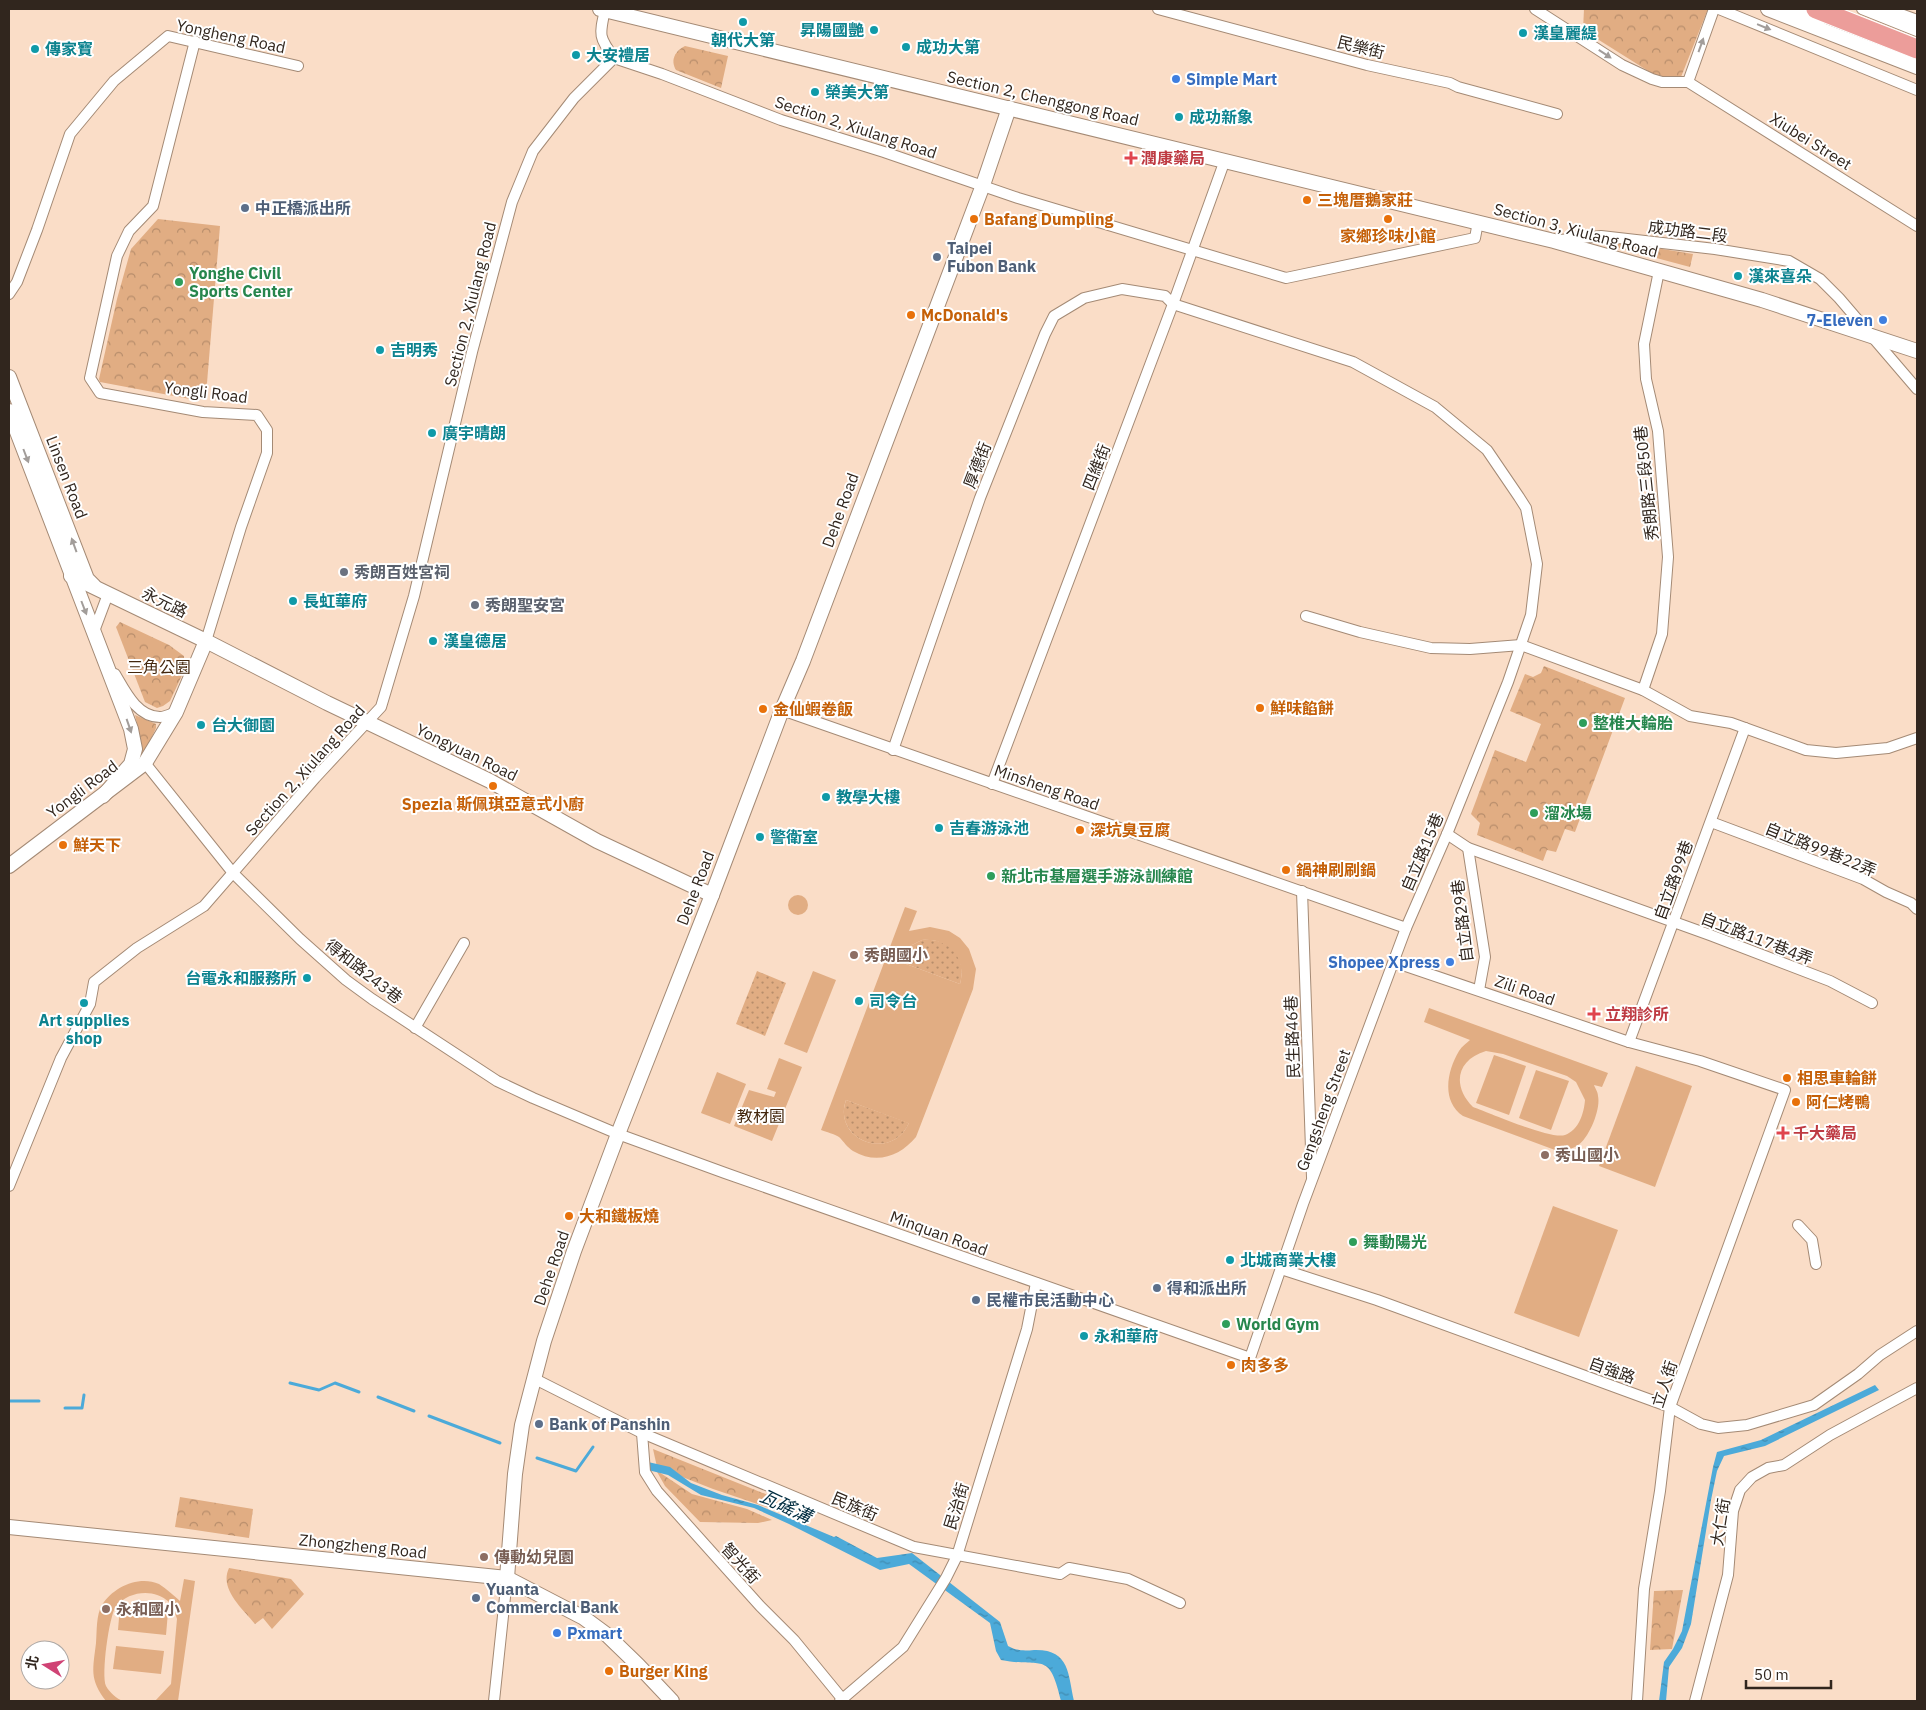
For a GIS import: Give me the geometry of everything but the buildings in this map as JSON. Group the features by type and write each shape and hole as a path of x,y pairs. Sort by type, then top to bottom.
{"highway":[{"path":"1816,9 1917,49"},
{"path":"1844,9 1917,37"}],"street":[{"path":"603,9 601,39 614,58"},
{"name":"Section 2, Chenggong Road","path":"603,9 1478,222"},
{"name":"民樂街","path":"1158,9 1367,65 1450,83 1458,87 1557,114"},
{"path":"1535,9 1622,64 1662,82 1688,82 1714,9"},
{"path":"1719,9 1917,90"},
{"path":"1768,9 1917,67"},
{"path":"1791,9 1917,57"},
{"path":"1862,9 1917,31"},
{"path":"1881,9 1917,22"},
{"name":"Yongheng Road","path":"9,294 17,282 34,239 70,134 114,81 168,36 298,66"},
{"name":"Yongli Road","path":"9,866 145,764 176,712 206,641 267,453 267,430 257,415 203,412 100,393 90,378 118,256 129,231 153,206 195,41"},
{"name":"Section 2, Xiulang Road","path":"9,1186 61,1058 90,1004 94,982 137,948 204,906 315,778 381,707 412,604 475,343 512,202 533,151 574,98 614,58 662,74 781,120 1018,198 1192,250"},
{"name":"Xiubei Street","path":"1688,82 1917,226"},
{"name":"Dehe Road","path":"494,1701 507,1578 515,1474 522,1425 534,1378 574,1251 782,710 803,660 983,185 1009,108"},
{"name":"四維街","path":"992,784 1174,304 1225,160"},
{"name":"Section 3, Xiulang Road","path":"1192,250 1286,278 1475,238 1478,222 1554,241 1762,300 1917,351"},
{"name":"成功路二段","path":"1554,241 1601,236 1715,249 1789,261 1820,279 1872,336"},
{"name":"秀朗路三段50巷","path":"1643,690 1662,634 1668,558 1658,431 1646,380 1644,344 1659,271"},
{"name":"厚德街","path":"893,750 980,498 1044,334 1054,316 1084,298 1122,289 1165,296 1174,304 1353,362 1435,407"},
{"path":"1872,336 1917,389"},
{"name":"Linsen Road","path":"9,377 87,579 102,591"},
{"name":"自立路15巷","path":"1406,928 1447,834 1508,682 1531,615 1537,564 1526,508 1487,450 1435,407"},
{"name":"Linsen Road","path":"9,411 131,729 135,749 131,764 103,796"},
{"path":"71,576 102,591 93,634"},
{"name":"永元路","path":"102,591 206,641"},
{"path":"1306,616 1397,642 1431,648 1456,649 1521,645 1643,690 1690,716 1731,723 1806,750 1836,753 1888,748 1917,738"},
{"name":"Yongyuan Road","path":"206,641 368,723 490,781 597,840 712,895"},
{"path":"99,648 131,701 140,709 152,716 162,717 176,712"},
{"name":"Minsheng Road","path":"782,710 1302,891"},
{"name":"自立路99巷","path":"1629,1042 1712,822 1745,728"},
{"name":"得和路243巷","path":"145,764 232,873 300,939 346,980 372,1000 497,1081 618,1134"},
{"name":"自立路99巷22弄","path":"1712,822 1863,879 1886,892 1915,904"},
{"name":"自立路117巷4弄","path":"1447,834 1468,848 1830,981 1872,1003"},
{"name":"自立路29巷","path":"1468,848 1484,957 1479,990"},
{"path":"1302,891 1406,928 1394,962"},
{"name":"民生路46巷","path":"1302,891 1312,1183"},
{"path":"415,1028 464,943"},
{"name":"Zili Road","path":"1394,962 1629,1042 1700,1061 1785,1090"},
{"name":"Gengsheng Street","path":"1250,1358 1303,1204 1394,962"},
{"name":"立人街","path":"1637,1701 1644,1589 1660,1492 1670,1407 1785,1090"},
{"name":"Minquan Road","path":"618,1134 1250,1358"},
{"path":"1798,1225 1812,1240 1816,1264"},
{"name":"自強路","path":"1281,1269 1376,1300 1670,1407 1701,1424 1718,1428 1747,1425 1814,1405 1917,1331"},
{"name":"民治街","path":"842,1701 903,1648 946,1578 957,1556 1027,1329 1036,1283"},
{"name":"民族街","path":"534,1378 642,1433 914,1547 1060,1574 1069,1568 1128,1579 1180,1604"},
{"name":"大仁街","path":"1695,1701 1728,1575 1733,1511 1740,1490 1752,1477 1768,1468 1784,1464 1830,1435 1917,1388"},
{"name":"智光街","path":"642,1433 645,1472 657,1491 760,1606 794,1640 842,1701"},
{"name":"Zhongzheng Road","path":"9,1527 507,1578 584,1618 607,1635 638,1664 672,1701"}],"green space":[{"path":"1584,9 1708,9 1681,77 1662,77 1653,74 1583,30"},
{"path":"685,46 728,56 721,88 676,70 673,63 674,56"},
{"path":"158,219 220,226 207,383 202,391 190,399 100,382 99,379 117,299 131,249"},
{"path":"1619,242 1693,254 1690,267 1619,248 1616,244"},
{"name":"三角公園","path":"120,622 169,645 184,656 184,671 170,701 163,706 157,708 145,702 116,627"},
{"path":"1544,666 1625,698 1575,832 1565,829 1556,852 1547,850 1543,861 1477,835 1480,823 1471,814 1495,750 1526,762 1541,724 1510,711 1525,674 1533,677 1541,673"},
{"path":"135,715 156,724 145,752 142,753 140,750 141,741"},
{"name":"溜冰場","path":"1534,802 1543,805 1546,814 1543,823 1534,826 1525,823 1522,814 1525,805"},
{"path":"794,895 802,895 808,901 808,909 802,915 794,915 788,909 788,901"},
{"path":"905,907 917,911 909,931 930,927 949,931 960,938 969,949 976,969 973,989 916,1137 903,1149 879,1158 862,1155 853,1151 839,1137 821,1130","holes":["922,940 940,942 953,951 961,965 960,984 898,961 910,946","846,1100 908,1123 909,1123 901,1135 890,1142 877,1144 866,1142 855,1135 847,1126 844,1114"]},
{"path":"922,940 941,942 954,951 961,965 960,984 898,961 910,946"},
{"path":"757,971 786,983 765,1036 736,1024"},
{"path":"813,971 836,980 807,1053 784,1044"},
{"path":"1429,1008 1608,1073 1602,1087 1594,1085 1598,1095 1598,1108 1586,1136 1573,1148 1555,1150 1463,1116 1451,1102 1448,1085 1451,1067 1460,1049 1470,1040 1424,1022","holes":["1486,1051 1503,1054 1567,1076 1576,1082 1585,1100 1582,1115 1570,1133 1565,1135 1547,1134 1473,1107 1466,1099 1460,1082 1460,1074 1463,1067 1476,1055"]},
{"path":"1494,1055 1526,1066 1509,1115 1476,1103"},
{"name":"教材園","path":"779,1058 802,1067 772,1141 734,1126 749,1090 774,1097 776,1092 767,1089"},
{"path":"1636,1066 1692,1086 1655,1187 1599,1166"},
{"path":"1536,1070 1569,1081 1551,1130 1519,1118"},
{"name":"教材園","path":"717,1072 746,1084 730,1124 701,1113"},
{"path":"846,1100 909,1123 901,1135 890,1142 877,1144 866,1142 855,1135 847,1126 844,1114"},
{"path":"1553,1206 1618,1230 1579,1337 1514,1313"},
{"path":"653,1449 778,1499 775,1510 657,1467"},
{"path":"656,1470 692,1494 747,1509 772,1520 758,1523 700,1522 665,1486"},
{"path":"180,1497 253,1509 249,1538 175,1527"},
{"path":"229,1568 291,1579 304,1594 272,1629 263,1618 255,1624 238,1605 229,1591 227,1576"},
{"path":"184,1579 195,1581 178,1701 155,1701 171,1684 177,1619 174,1610 169,1602 163,1598 149,1593 142,1593 135,1594 121,1601 113,1612 106,1646 105,1680 109,1691 123,1701 106,1701 97,1686 93,1667 98,1618 102,1605 120,1588 127,1584 143,1581 159,1584 180,1601"},
{"path":"1683,1590 1672,1649 1650,1650 1654,1591"},
{"path":"120,1606 168,1612 166,1635 118,1630"},
{"path":"116,1646 164,1651 161,1674 113,1669"}],"water":[{"path":"1875,1385 1879,1390 1765,1446 1724,1456 1717,1471 1711,1500 1691,1624 1682,1648 1669,1667 1666,1701 1659,1701 1664,1662 1682,1631 1717,1452 1761,1440"},
{"path":"648,1462 670,1467 691,1483 722,1495 758,1505 834,1537 836,1536 877,1558 912,1553 1000,1622 1008,1646 1021,1650 1046,1651 1055,1654 1061,1659 1068,1673 1074,1701 1061,1701 1052,1674 1042,1664 1001,1660 996,1651 990,1623 909,1564 880,1570 754,1508 701,1495 668,1475 648,1470"}],"waterway":[{"name":"瓦磘溝","path":"290,1383 319,1390 335,1383 359,1392"},
{"name":"瓦磘溝","path":"65,1408 82,1408 84,1395"},
{"name":"瓦磘溝","path":"378,1397 414,1411"},
{"name":"瓦磘溝","path":"9,1401 39,1401"},
{"name":"瓦磘溝","path":"429,1416 500,1443"},
{"name":"瓦磘溝","path":"537,1458 576,1471 593,1447"}],"place":[{"name":"朝代大第","path":"743,22"},
{"name":"昇陽國艷","path":"874,30"},
{"name":"漢皇麗緹","path":"1523,33"},
{"name":"成功大第","path":"906,47"},
{"name":"傳家寶","path":"35,49"},
{"name":"大安禮居","path":"576,55"},
{"name":"Simple Mart","path":"1176,79"},
{"name":"榮美大第","path":"815,92"},
{"name":"成功新象","path":"1179,117"},
{"name":"潤康藥局","path":"1131,158"},
{"name":"三塊厝鵝家莊","path":"1307,200"},
{"name":"中正橋派出所","path":"245,208"},
{"name":"Bafang Dumpling","path":"974,219"},
{"name":"家鄉珍味小館","path":"1388,219"},
{"name":"Taipei Fubon Bank","path":"937,257"},
{"name":"漢來喜朵","path":"1738,276"},
{"name":"Yonghe Civil Sports Center","path":"179,282"},
{"name":"McDonald's","path":"911,315"},
{"name":"7-Eleven","path":"1883,320"},
{"name":"吉明秀","path":"380,350"},
{"name":"廣宇晴朗","path":"432,433"},
{"name":"秀朗百姓宮祠","path":"344,572"},
{"name":"長虹華府","path":"293,601"},
{"name":"秀朗聖安宮","path":"475,605"},
{"name":"漢皇德居","path":"433,641"},
{"name":"鮮味餡餅","path":"1260,708"},
{"name":"金仙蝦卷飯","path":"763,709"},
{"name":"整椎大輪胎","path":"1583,723"},
{"name":"台大御園","path":"201,725"},
{"name":"Spezia 斯佩琪亞意式小廚","path":"493,786"},
{"name":"教學大樓","path":"826,797"},
{"name":"溜冰場","path":"1534,813"},
{"name":"吉春游泳池","path":"939,828"},
{"name":"深坑臭豆腐","path":"1080,830"},
{"name":"警衛室","path":"760,837"},
{"name":"鮮天下","path":"63,845"},
{"name":"鍋神刷刷鍋","path":"1286,870"},
{"name":"新北市基層選手游泳訓練館","path":"991,876"},
{"name":"秀朗國小","path":"854,955"},
{"name":"Shopee Xpress","path":"1450,962"},
{"name":"台電永和服務所","path":"307,978"},
{"name":"司令台","path":"859,1001"},
{"name":"Art supplies shop","path":"84,1003"},
{"name":"立翔診所","path":"1594,1014"},
{"name":"相思車輪餅","path":"1787,1078"},
{"name":"阿仁烤鴨","path":"1796,1102"},
{"name":"千大藥局","path":"1783,1133"},
{"name":"秀山國小","path":"1545,1155"},
{"name":"大和鐵板燒","path":"569,1216"},
{"name":"舞動陽光","path":"1353,1242"},
{"name":"北城商業大樓","path":"1230,1260"},
{"name":"得和派出所","path":"1157,1288"},
{"name":"民權市民活動中心","path":"976,1300"},
{"name":"World Gym","path":"1226,1324"},
{"name":"永和華府","path":"1084,1336"},
{"name":"肉多多","path":"1231,1365"},
{"name":"Bank of Panshin","path":"539,1424"},
{"name":"傳動幼兒園","path":"484,1557"},
{"name":"Yuanta Commercial Bank","path":"476,1598"},
{"name":"永和國小","path":"106,1609"},
{"name":"Pxmart","path":"557,1633"},
{"name":"Burger King","path":"609,1671"}]}
